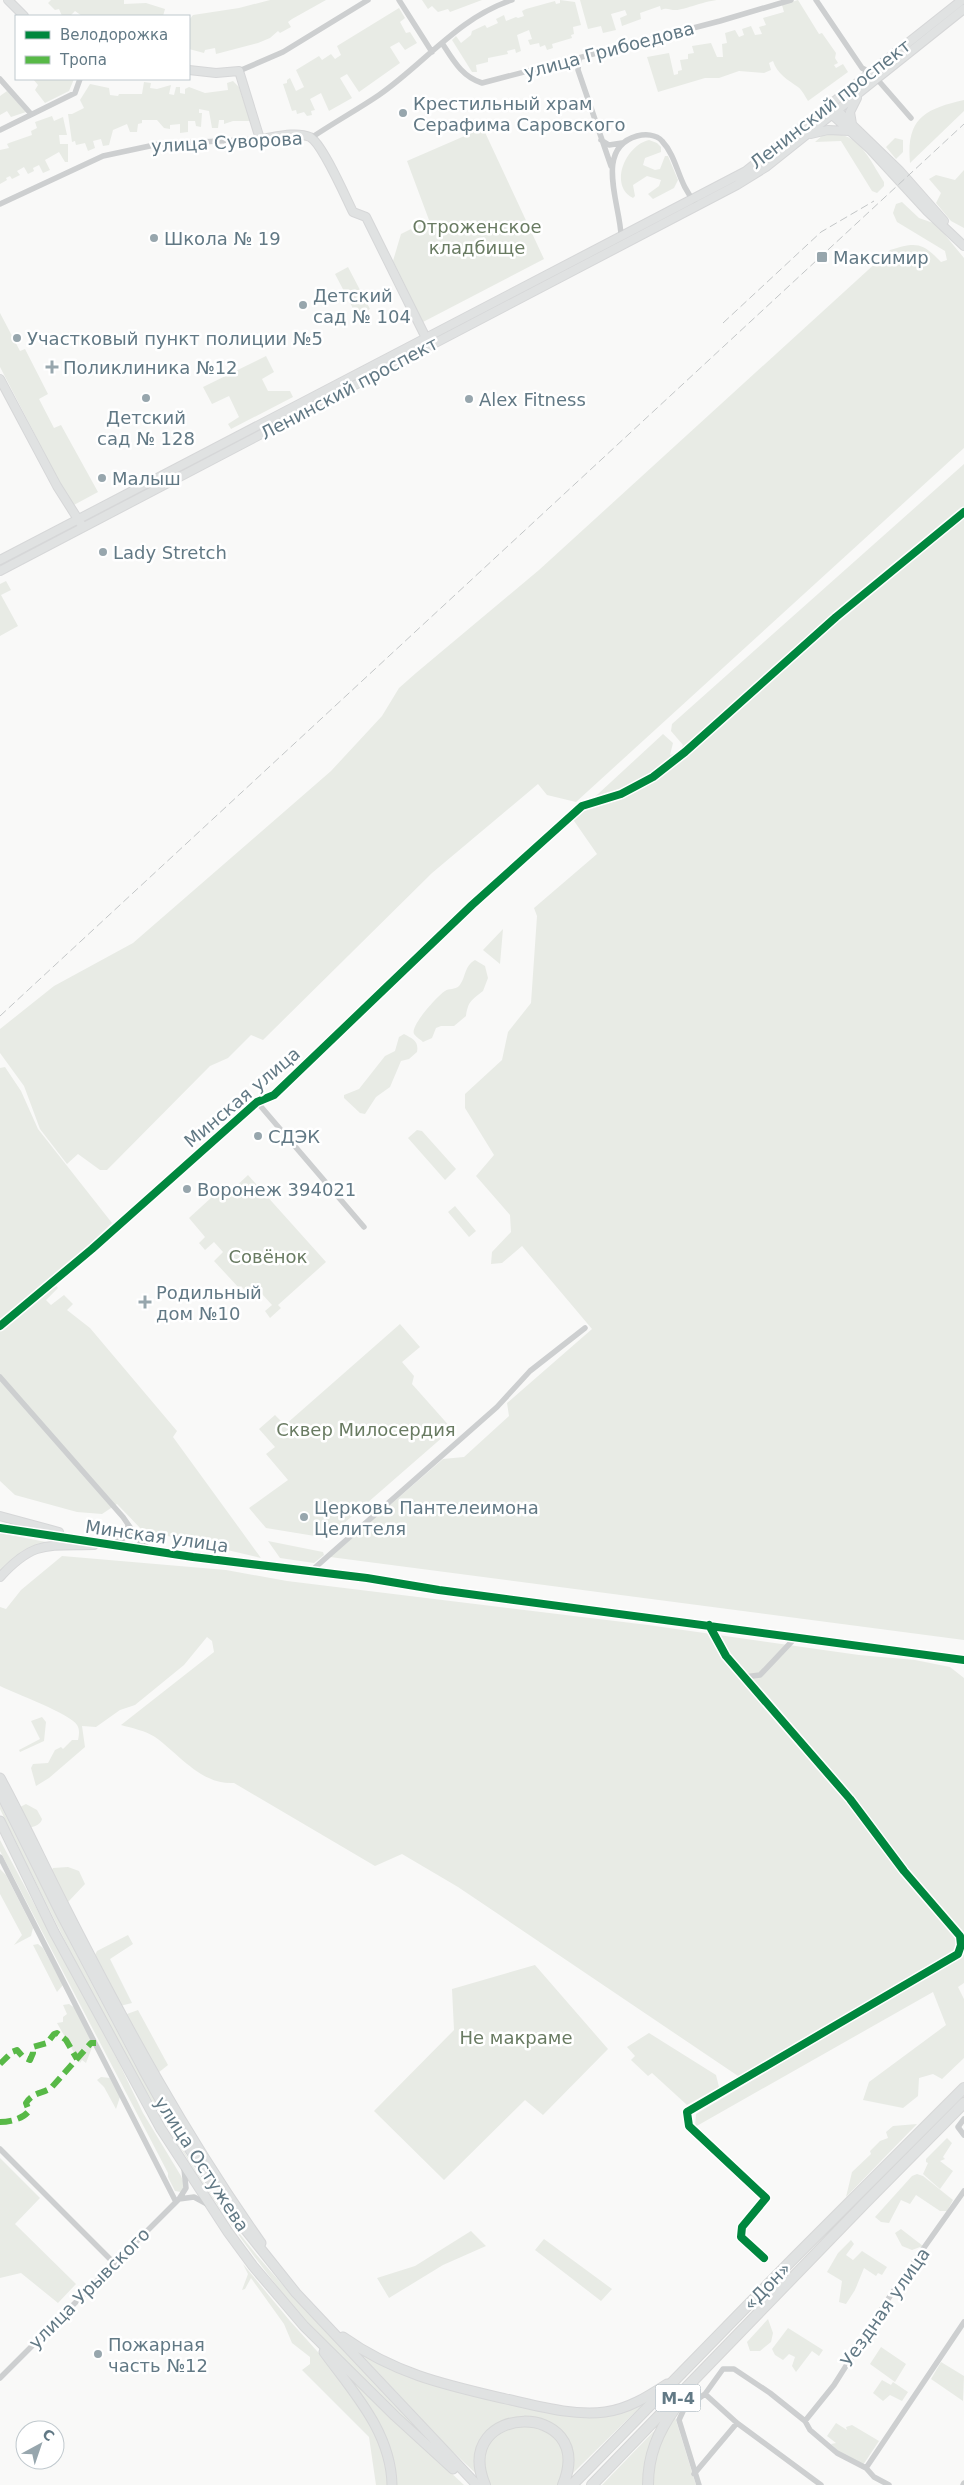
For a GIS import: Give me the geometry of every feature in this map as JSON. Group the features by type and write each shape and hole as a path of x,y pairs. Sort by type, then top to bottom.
{"highway":[{"name":"«Дон»","path":"572,2485 788,2264 964,2088"},
{"name":"«Дон»","path":"592,2485 689,2387 834,2234 964,2103"},
{"path":"648,2485 649,2462 656,2438 689,2387"},
{"path":"485,2485 480,2464 481,2452 486,2443 501,2427 524,2420 540,2423 551,2429 560,2438 567,2452 569,2464 563,2485"}],"main road":[{"path":"8,0 23,15"},
{"name":"Ленинский проспект","path":"0,571 429,342 621,235 746,170 871,74 962,0"},
{"name":"Ленинский проспект","path":"0,560 610,251 752,176 835,114 964,9"},
{"path":"190,70 216,73 239,71 260,139"},
{"path":"851,129 850,112 860,93"},
{"path":"829,106 835,114 925,199 964,246"},
{"path":"805,137 822,131 851,129"},
{"name":"улица Суворова","path":"260,139 294,135 311,138"},
{"path":"311,138 320,146 353,212 366,217 429,342"},
{"path":"610,251 613,246 623,240 621,235"},
{"path":"0,379 78,520 84,527"},
{"path":"0,1516 17,1522 100,1542"},
{"name":"Минская улица","path":"0,1528 202,1558 367,1578 439,1590 964,1660"},
{"path":"0,1577 18,1558 36,1548 52,1545 113,1544"},
{"path":"0,1778 85,1945 169,2101 218,2180 296,2293"},
{"name":"улица Остужева","path":"0,1792 83,1958 177,2130 239,2224 296,2293 477,2485"},
{"name":"улица Остужева","path":"0,1821 54,1932 160,2129 252,2266 304,2326 362,2385 469,2485"},
{"path":"0,1833 54,1932"},
{"path":"323,2322 372,2356 420,2377 451,2387 565,2411 594,2413 624,2407 645,2398 683,2372"},
{"path":"304,2326 378,2428 388,2456 392,2485"}],"street":[{"path":"239,71 283,52 368,0"},
{"path":"399,0 432,52"},
{"name":"улица Суворова","path":"311,138 380,95 468,20 493,6 512,0"},
{"name":"улица Грибоедова","path":"442,43 464,75 471,80 482,83 579,59 791,0"},
{"path":"816,0 862,68 871,74"},
{"path":"579,59 578,70 612,169 621,235"},
{"path":"0,79 31,114"},
{"path":"877,79 911,118"},
{"path":"0,130 75,93 80,80"},
{"path":"601,140 609,145 646,134 660,139 670,154 683,187 698,205"},
{"name":"улица Суворова","path":"0,204 104,156 159,144 260,139"},
{"path":"612,169 615,152 623,142"},
{"name":"Минская улица","path":"0,1326 99,1243 257,1102 274,1096 472,905 582,806 621,794 653,777 685,752 836,618 964,512"},
{"name":"Минская улица","path":"257,1102 364,1226"},
{"path":"310,1572 497,1407 530,1371 585,1328"},
{"name":"Минская улица","path":"0,1377 128,1525 141,1543 150,1549"},
{"path":"113,1544 127,1536 128,1525"},
{"path":"709,1625 726,1656 850,1800 904,1871 960,1936 961,1945 958,1954 687,2112 689,2126 766,2198 742,2227 741,2238 764,2258"},
{"path":"744,1677 760,1675 796,1638"},
{"path":"0,1857 178,2200"},
{"path":"964,2119 958,2127 964,2134"},
{"path":"0,2149 114,2263"},
{"path":"178,2200 187,2185 183,2165"},
{"name":"Уездная улица","path":"805,2422 829,2391 892,2294 964,2191"},
{"path":"178,2200 194,2197 212,2208"},
{"name":"улица Урывского","path":"0,2378 178,2200"},
{"path":"866,2468 964,2322"},
{"path":"699,2485 694,2474 679,2420 680,2414 686,2406 705,2394 723,2369 730,2368 742,2373 770,2393 805,2422 810,2430 837,2453 866,2468 874,2477 889,2485"},
{"path":"705,2394 737,2423 821,2485"},
{"path":"694,2474 737,2423"}],"green space":[{"path":"51,0 124,0 124,4 146,3 165,9 163,15 81,15 75,11 71,15 62,15 59,9 55,10 48,3"},
{"path":"270,0 326,0 288,22 291,27 280,33 278,31 270,38 258,43 216,54 215,48 205,50 204,53 190,49 190,19 193,15 239,8"},
{"path":"422,0 482,0 450,12 448,9 438,12 432,6 428,9"},
{"path":"560,0 575,2 581,25 573,27 574,34 571,35 572,38 552,44 553,48 547,50 545,45 540,47 539,43 530,45 528,40 532,39 529,30 517,35 521,51 516,53 515,49 507,51 508,54 488,58 488,62 476,65 477,72 472,72 452,40 456,36 461,43 471,35 472,31 485,25 487,28 498,23 496,19 504,15 506,21 518,18 524,16 522,11 526,9 555,1 556,4 560,3"},
{"path":"580,0 719,0 676,10 661,10 660,6 640,13 641,19 622,26 620,18 627,15 625,10 611,14 616,30 603,33 601,26 588,29"},
{"path":"798,0 819,34 822,33 836,53 835,58 838,63 834,65 836,68 843,64 848,72 808,101 799,88 780,73 773,61 769,63 771,70 764,73 739,71 719,78 705,78 658,92 647,57 669,53 674,75 678,74 678,71 682,70 680,60 688,59 688,54 694,53 692,46 711,43 717,57 723,57 722,44 727,43 725,33 735,30 739,37 744,35 742,29 751,26 755,35 762,34 759,27 766,25 763,18 784,12 782,5"},
{"path":"399,8 405,18 400,22 406,33 410,32 417,43 405,50 399,42 390,47 400,63 359,92 347,74 340,78 352,98 329,111 321,93 310,99 315,110 311,111 312,115 307,116 304,112 297,114 296,110 292,111 283,84 287,83 287,80 290,78 296,91 304,87 296,70 319,56 322,60 331,54 335,59 341,55 337,46"},
{"path":"34,80 74,80 69,91 45,103 35,90 38,85"},
{"path":"233,81 239,87 250,121 233,121 224,124 224,120 219,120 218,128 212,128 209,111 199,109 199,113 202,113 201,127 196,126 195,121 188,121 188,132 180,133 180,124 170,125 170,129 164,128 157,120 142,120 142,123 138,124 137,132 130,132 127,124 113,130 109,145 103,146 101,139 93,141 95,148 88,151 85,143 76,145 75,141 72,142 68,114 84,108 80,100 90,84 109,88 110,95 118,96 119,94 142,94 144,82 151,83 150,88 157,89 171,85 169,94 174,95 176,87 180,87 180,93 185,94 185,89 189,87 205,93 228,90 227,83"},
{"path":"7,91 26,112 11,117 7,111 0,115 0,96"},
{"path":"964,100 964,111 910,163 911,136 920,118 938,107"},
{"path":"52,116 54,121 63,117 67,135 59,135 60,144 68,144 68,162 65,162 59,152 45,160 50,170 43,173 39,165 28,174 24,167 17,171 20,175 12,179 10,176 0,184 0,150 9,148 7,144 9,143 32,135 31,131 37,128 35,122"},
{"name":"Отроженское кладбище","path":"483,128 544,259 423,322 393,261 401,234 429,220 407,161"},
{"path":"825,133 846,136 861,147 884,182 884,186 877,193 872,191 841,141 815,142"},
{"path":"895,138 903,140 903,152 896,159 886,147"},
{"path":"649,140 661,147 661,152 645,158 643,165 655,170 660,169 665,156 668,156 678,180 674,188 653,199 648,194 659,186 661,180 647,176 633,185 635,196 633,198 626,192 622,184 623,166 633,149"},
{"path":"964,170 964,228 951,221 936,203 941,193 929,179 936,175 955,180"},
{"path":"902,202 919,218 936,224 964,258 964,448 576,802 547,795 538,784 432,873 263,1040 251,1035 228,1058 210,1066 107,1170 100,1170 78,1154 67,1164 40,1129 24,1086 0,1053 0,1029 54,986 133,943 331,771 382,716 399,688 539,570 890,250 918,245 929,251 941,262 947,260 945,251 897,222 893,213 896,204"},
{"path":"348,267 370,309 357,316 335,274"},
{"path":"0,313 20,351 25,349 48,394 39,399 54,428 61,425 98,492 72,506 0,367"},
{"path":"266,356 274,372 262,379 268,391 290,391 293,397 231,429 228,424 239,417 229,396 212,404 203,387"},
{"path":"964,464 964,1640 330,1557 443,1459 464,1457 509,1416 507,1403 592,1329 522,1246 502,1263 491,1264 492,1252 511,1232 510,1215 476,1176 494,1155 465,1108 465,1094 502,1060 508,1032 531,1003 537,916 534,908 597,854 572,818 663,734 673,743 670,755 680,752 683,745 671,731 672,724"},
{"path":"6,581 11,590 1,595 18,626 0,636 0,584"},
{"path":"503,929 500,964 483,950"},
{"path":"475,960 485,966 488,978 483,991 471,1001 466,1016 454,1026 436,1028 432,1038 423,1042 414,1034 420,1018 441,994 459,986 469,965"},
{"path":"404,1034 416,1043 417,1052 409,1059 401,1061 390,1087 376,1097 365,1114 360,1113 344,1098 344,1095 359,1089 385,1056 395,1051 399,1037"},
{"path":"5,1067 21,1091 38,1129 112,1223 52,1280 0,1324 0,1068"},
{"path":"417,1130 422,1131 456,1169 445,1180 408,1138"},
{"name":"Совёнок","path":"248,1175 326,1262 278,1305 281,1308 270,1318 265,1311 272,1305 262,1294 255,1301 241,1286 239,1288 214,1261 223,1252 214,1242 205,1250 199,1243 205,1237 189,1218 224,1186 230,1192"},
{"path":"455,1206 476,1231 469,1237 448,1212"},
{"path":"53,1281 58,1288 46,1300 51,1305 64,1295 73,1304 67,1310 90,1328 177,1431 173,1437 261,1558 142,1530 117,1504 102,1514 77,1512 15,1495 0,1481 0,1328"},
{"name":"Сквер Милосердия","path":"400,1324 420,1347 402,1362 414,1376 412,1384 452,1429 327,1538 266,1528 249,1508 288,1480 266,1454 275,1447 259,1429 275,1415 285,1425"},
{"path":"0,1533 51,1543 35,1546 22,1553 0,1574"},
{"path":"268,1541 323,1552 324,1555 314,1563 280,1558"},
{"path":"62,1556 226,1570 287,1581 648,1625 859,1655 915,1660 950,1667 964,1678 964,1947 741,2078 458,1887 402,1854 375,1866 234,1783 211,1779 201,1774 155,1737 121,1725 214,1652 212,1641 207,1637 184,1665 135,1705 120,1710 96,1727 82,1726 85,1747 49,1778 36,1786 31,1768 33,1764 48,1763 55,1750 61,1747 63,1749 72,1740 78,1740 79,1728 73,1720 64,1715 0,1686 0,1607 6,1609 21,1590"},
{"path":"42,1717 46,1722 44,1741 20,1752 19,1750 40,1739 31,1721"},
{"path":"0,1804 126,2048 194,2168 136,2073 100,2008 0,1809"},
{"path":"26,1804 37,1810 42,1819 35,1826 28,1827 20,1807"},
{"path":"0,1840 119,2063 143,2113 181,2176 185,2186 181,2192 175,2191 168,2173 0,1851"},
{"path":"68,1867 79,1871 85,1884 68,1902 50,1873 53,1868"},
{"path":"0,1869 6,1875 33,1928 31,1936 14,1945 22,1935 0,1894"},
{"path":"128,1935 133,1944 110,1959 132,2003 120,2006 94,1957 97,1951"},
{"path":"38,1944 43,1948 63,1985 57,1992 33,1945"},
{"path":"964,1954 964,1983 958,1987 964,1999 964,2058 942,2079 933,2074 919,2078 918,2096 903,2108 863,2100 869,2082 946,2025 933,1992 695,2127 696,2114"},
{"name":"Не макраме","path":"535,1965 608,2049 543,2115 525,2100 444,2180 374,2111 454,2030 452,1989"},
{"path":"69,2004 75,2008 93,2045 86,2063 82,2060 80,2063 57,2023 63,2022 63,2017 67,2014 63,2005"},
{"path":"138,2010 168,2065 158,2073 127,2019 127,2014"},
{"path":"649,2033 716,2075 719,2087 687,2105 652,2073 648,2076 631,2060 635,2056 627,2047"},
{"path":"101,2077 110,2078 120,2097 116,2109 104,2087 97,2080"},
{"path":"917,2124 846,2197 852,2172 871,2154 870,2151 880,2141 888,2138 886,2132 893,2126"},
{"path":"947,2138 952,2143 943,2157 945,2159 940,2161 953,2171 940,2189 923,2174 928,2163 926,2159"},
{"path":"0,2158 40,2198 15,2224 76,2284 58,2303 21,2273 0,2278"},
{"path":"917,2174 923,2176 953,2200 947,2211 940,2211 916,2195 910,2204 901,2200 889,2223 881,2222 875,2217 912,2176"},
{"path":"204,2184 267,2268 377,2384 419,2432 345,2362 303,2318 257,2260"},
{"path":"901,2229 923,2246 912,2250 902,2246 895,2233"},
{"path":"471,2231 486,2246 443,2265 389,2298 377,2278 415,2266"},
{"path":"544,2239 612,2289 601,2301 535,2250"},
{"path":"851,2240 854,2244 846,2255 853,2260 862,2251 887,2267 882,2275 878,2273 876,2276 864,2268 855,2290 846,2304 839,2302 842,2281 827,2272 838,2253"},
{"path":"243,2264 326,2361 375,2431 384,2450 388,2485 376,2485 369,2437 302,2370 310,2364 310,2357 292,2343 284,2324 251,2278 245,2289 242,2290 248,2274"},
{"path":"768,2319 773,2333 771,2342 760,2351 750,2351 747,2342"},
{"path":"788,2328 823,2350 819,2356 812,2351 796,2372 792,2366 795,2357 789,2354 783,2360 775,2355 772,2349"},
{"path":"881,2347 906,2364 895,2382 870,2364"},
{"path":"358,2351 384,2366 567,2414 645,2402 571,2475 565,2474 559,2485 488,2485 447,2446"},
{"path":"941,2362 964,2376 963,2401 931,2379"},
{"path":"340,2369 464,2485 395,2485 392,2457 383,2431"},
{"path":"882,2380 891,2385 893,2382 908,2392 902,2401 890,2395 883,2401 873,2393"},
{"path":"675,2417 696,2485 602,2485 653,2432"},
{"path":"836,2423 847,2430 846,2427 852,2425 879,2441 863,2465 838,2451 831,2444 836,2443 827,2436"}],"railway":[{"path":"0,1016 964,124"},
{"path":"723,323 821,232 874,201"}],"marked path":[{"path":"0,2064 12,2052 17,2050 23,2057 30,2060 33,2047 47,2043 57,2033 66,2040 77,2059"},
{"path":"0,2122 16,2120 26,2114 29,2111 26,2103 29,2099 51,2088 91,2043 96,2043"}],"cycle path":[{"path":"0,1326 92,1249 257,1102 274,1095 472,905 582,806 621,794 653,777 685,752 836,617 964,512"},
{"path":"0,1528 193,1557 367,1578 439,1590 964,1660"},
{"path":"709,1625 726,1656 850,1799 904,1871 960,1936 961,1945 958,1954 687,2112 689,2126 766,2198 742,2227 741,2237 764,2258"}],"place":[{"name":"Крестильный храм Серафима Саровского","path":"403,113"},
{"name":"Школа № 19","path":"154,238"},
{"name":"Максимир","path":"822,257"},
{"name":"Детский сад № 104","path":"303,305"},
{"name":"Участковый пункт полиции №5","path":"17,338"},
{"name":"Поликлиника №12","path":"52,367"},
{"name":"Детский сад № 128","path":"146,398"},
{"name":"Alex Fitness","path":"469,399"},
{"name":"Малыш","path":"102,478"},
{"name":"Lady Stretch","path":"103,552"},
{"name":"СДЭК","path":"258,1136"},
{"name":"Воронеж 394021","path":"187,1189"},
{"name":"Родильный дом №10","path":"145,1302"},
{"name":"Церковь Пантелеимона Целителя","path":"304,1517"},
{"name":"Пожарная часть №12","path":"98,2354"}]}
